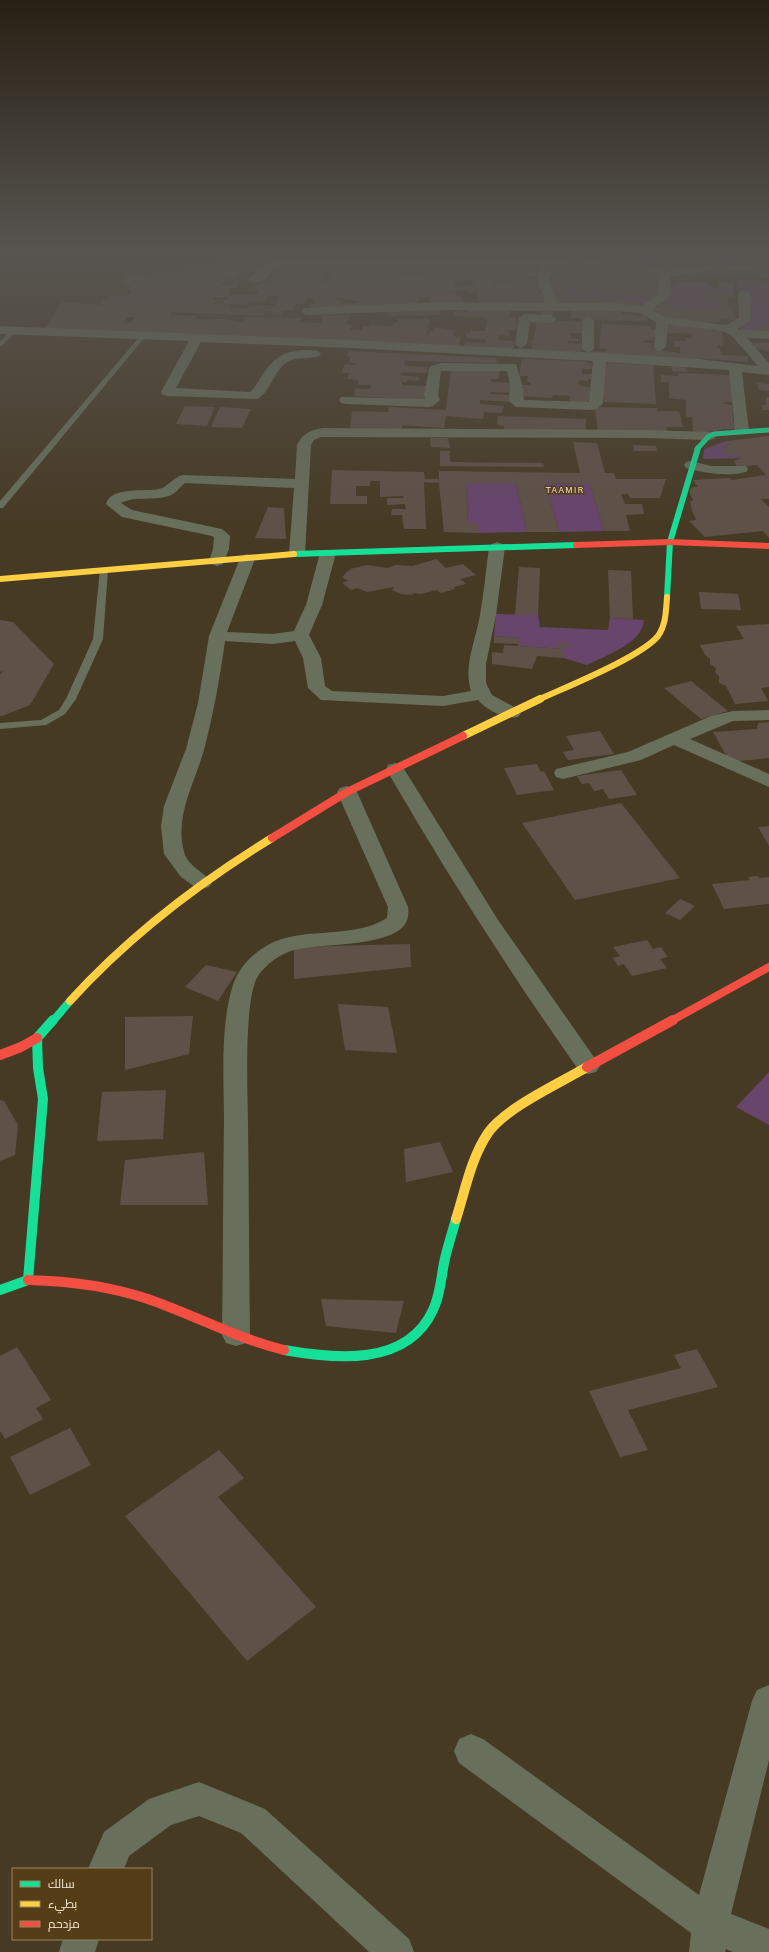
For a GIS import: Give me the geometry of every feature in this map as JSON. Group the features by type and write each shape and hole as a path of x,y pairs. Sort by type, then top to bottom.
{"street":[{"path":"194,343 168,392 252,396 259,391 277,362 287,356 298,353 345,356 351,344"},
{"path":"328,343 600,357 735,366 769,371 743,343"},
{"path":"587,343 588,349"},
{"path":"506,367 507,352"},
{"path":"346,400 428,403 433,400 431,395 435,369 441,367 512,367 516,384 516,401 521,404 592,406 596,403 600,357"},
{"path":"735,366 742,431"},
{"path":"297,554 306,440 311,435 324,432 639,434 709,436 742,431 769,430"},
{"path":"0,1055 37,1038 84,984 130,940 202,883 347,792 645,648 658,637 663,630 666,612 670,542 696,450 709,436"},
{"path":"691,465 711,470 741,469"},
{"path":"217,561 223,542 222,536 216,532 126,514 116,508 112,504 113,502 126,496 168,491 179,480 183,479 302,484"},
{"path":"0,579 297,554 670,542 769,546"},
{"path":"497,547 488,616 478,668 478,684 482,694 512,713"},
{"path":"328,553 314,605 301,635 312,658 317,688 327,696 443,701 462,700 482,694"},
{"path":"202,883 188,873 174,854 171,826 174,806 194,750 207,703 217,636 247,559"},
{"path":"217,636 274,639 301,635"},
{"path":"563,773 634,756 717,720 733,716 769,715"},
{"path":"673,738 769,781"},
{"path":"395,768 419,811 482,911 588,1066"},
{"path":"236,1334 236,1054 238,1018 245,982 254,968 276,949 321,938 352,936 377,931 395,922 398,915 398,907 347,792"},
{"path":"0,1290 28,1280 77,1281 111,1288 168,1307 254,1342 285,1351 338,1356 376,1354 404,1345 420,1334 430,1318 440,1292 448,1248 483,1140 509,1113 588,1066 769,967"},
{"path":"28,1280 43,1099 38,1068 37,1038"},
{"path":"708,1939 744,1786 769,1701"},
{"path":"471,1751 708,1939 769,1947"},
{"path":"106,1868 116,1844 161,1811 199,1799 253,1821 396,1952"},
{"path":"77,1952 81,1940"}],"lane":[{"path":"0,506 137,343"},
{"path":"0,726 43,723 62,712 71,700 98,639 104,570"}],"shaded area":[{"path":"726,441 730,444 722,448 729,455 738,455 741,458 703,459 704,449"},
{"path":"466,483 516,483 527,532 478,533 477,523 468,523"},
{"path":"545,483 590,484 604,531 559,532"},
{"path":"496,614 538,615 540,627 608,630 610,618 644,620 642,628 637,636 630,642 613,653 587,665 564,658 564,649 518,646 519,638 494,636"},
{"path":"769,1072 769,1125 736,1107"}],"building":[{"path":"351,343 459,343 458,348"},
{"path":"465,343 514,343 514,352 463,349"},
{"path":"532,343 582,344 581,353 588,354 588,351 606,352 607,349 599,348 599,343 651,343 652,349 680,353 680,347 674,347 674,343 723,343 723,345 718,345 717,348 720,348 721,355 748,356 748,362 692,358 701,359 702,362 518,351 518,348 532,349"},
{"path":"750,343 769,343 769,351 757,349"},
{"path":"349,351 496,358 497,363 405,361 404,366 428,367 427,373 402,372 400,375 419,377 419,381 407,380 407,382 402,382 402,385 426,386 424,400 354,396 355,388 370,389 371,385 358,385 358,380 347,379 349,373 341,373 345,364 355,365 356,363 349,362 350,357 347,356"},
{"path":"522,359 587,361 587,363 592,364 591,369 582,369 582,374 592,374 591,379 588,379 588,381 579,380 578,385 594,388 592,402 587,401 587,404 569,403 570,396 553,395 552,398 519,396 521,385 530,385 531,382 527,382 528,376 519,376"},
{"path":"604,363 653,365 656,404 604,402"},
{"path":"672,366 687,368 688,372 672,371"},
{"path":"451,367 500,368 499,379 491,379 491,382 513,383 513,393 490,392 490,394 512,395 511,402 480,400 480,404 504,406 502,413 484,412 483,419 446,416 444,428 402,425 402,430 350,428 352,411 388,412 389,407 446,410"},
{"path":"678,373 730,375 732,402 723,402 725,404 732,405 733,421 738,425 734,429 721,429 722,430 693,434 692,417 686,417 686,400 669,398 669,382 661,382 661,375 678,376"},
{"path":"757,383 769,384 769,391 759,390"},
{"path":"766,397 769,397 769,410 763,410 762,405 766,405"},
{"path":"185,406 215,407 207,426 176,424"},
{"path":"220,407 251,409 242,428 211,427"},
{"path":"595,407 657,408 658,411 679,411 683,427 666,427 667,431 620,430 620,433 598,432"},
{"path":"498,416 586,419 586,431 504,430 504,426 497,425"},
{"path":"769,436 769,499 761,499 769,507 769,538 763,531 705,537 689,521 696,520 690,501 693,501 689,491 693,487 698,487 693,480 730,478 732,480 766,475 757,465 737,467 734,461 741,458 738,455 729,455 721,448 730,444 726,441"},
{"path":"430,438 448,438 450,448 431,447"},
{"path":"573,442 597,443 605,473 614,473 616,479 666,479 660,498 630,498 628,494 621,494 625,504 642,504 644,514 626,515 630,531 604,531 590,484 545,483 559,532 527,532 516,483 466,483 468,523 478,523 478,533 444,532 439,483 424,482 426,529 404,529 402,515 391,515 392,509 406,509 405,504 387,505 387,498 404,498 403,496 380,497 380,481 370,481 370,486 356,486 356,496 367,496 367,504 330,504 332,470 424,472 425,479 439,479 439,471 580,473"},
{"path":"633,445 656,446 657,451 634,451"},
{"path":"440,451 450,451 450,462 543,463 544,467 440,466"},
{"path":"268,507 284,508 286,539 255,538"},
{"path":"436,559 446,568 463,564 476,575 460,579 466,584 454,587 455,589 452,590 441,593 437,590 421,594 411,593 414,595 401,594 392,590 394,588 393,587 367,592 357,588 351,590 342,583 348,581 342,577 351,570 350,569 367,565 387,568 396,565 413,566"},
{"path":"519,567 540,568 538,615 515,615"},
{"path":"608,570 631,571 633,619 610,618"},
{"path":"699,592 738,594 741,610 701,609"},
{"path":"0,620 13,622 54,664 30,705 2,716 0,716 0,675 3,671 0,672"},
{"path":"769,624 769,687 761,688 768,701 735,704 726,686 719,683 719,676 715,673 716,668 710,664 710,659 705,655 700,645 744,639 736,626"},
{"path":"494,636 519,638 519,644 494,643"},
{"path":"557,642 570,643 570,648 557,647"},
{"path":"504,645 564,649 564,658 537,656 532,669 492,664 492,652 503,653"},
{"path":"691,681 728,711 701,719 664,688"},
{"path":"769,722 769,758 730,762 713,732 757,729 758,723"},
{"path":"600,731 614,754 568,760 563,752 574,750 566,736"},
{"path":"537,764 541,772 544,771 554,790 517,795 504,768"},
{"path":"621,770 637,795 609,799 603,789 594,791 589,783 582,784 577,776"},
{"path":"621,803 680,878 575,900 522,823"},
{"path":"769,826 769,846 758,827"},
{"path":"758,876 759,878 769,877 769,904 724,909 712,884 750,880 748,877"},
{"path":"680,899 695,906 680,920 665,913"},
{"path":"647,940 653,949 661,947 668,957 660,959 667,968 632,976 624,964 618,966 613,958 620,956 613,947"},
{"path":"410,944 411,967 294,979 294,947"},
{"path":"206,965 237,972 218,1001 185,987"},
{"path":"338,1004 388,1007 397,1053 345,1050"},
{"path":"193,1016 189,1054 125,1070 125,1017"},
{"path":"166,1090 163,1139 97,1141 102,1092"},
{"path":"0,1100 4,1101 18,1125 15,1155 0,1161"},
{"path":"440,1142 453,1172 406,1182 404,1149"},
{"path":"204,1152 208,1205 120,1205 125,1160"},
{"path":"321,1299 404,1301 396,1333 326,1326"},
{"path":"17,1347 51,1400 36,1408 43,1419 5,1439 0,1431 0,1356"},
{"path":"697,1349 718,1387 628,1410 648,1450 620,1457 589,1391 681,1368 674,1355"},
{"path":"70,1428 91,1465 30,1495 10,1457"},
{"path":"219,1450 244,1478 218,1497 316,1607 247,1661 125,1516"}],"traffic: fast":[{"path":"667,597 670,542 696,450 709,436 714,434 769,430"},
{"path":"294,554 576,545"},
{"path":"0,1290 28,1280 43,1099 38,1068 37,1038 70,1001"},
{"path":"284,1350 324,1356 346,1357 388,1351 406,1342 422,1329 433,1311 456,1219"}],"traffic: slow":[{"path":"0,579 294,554"},
{"path":"463,736 626,658 646,646 653,641 662,629 667,597"},
{"path":"70,1001 115,954 165,911 217,873 272,838"},
{"path":"456,1219 478,1151 489,1132 501,1120 523,1104 587,1067"}],"traffic: jam":[{"path":"576,545 670,542 769,546"},
{"path":"272,838 347,792 463,736"},
{"path":"587,1067 769,967"},
{"path":"0,1055 21,1047 37,1038"},
{"path":"28,1280 81,1283 131,1294 164,1305 238,1336 284,1350"}],"district":[{"name":"TAAMIR","path":"565,490"}]}
